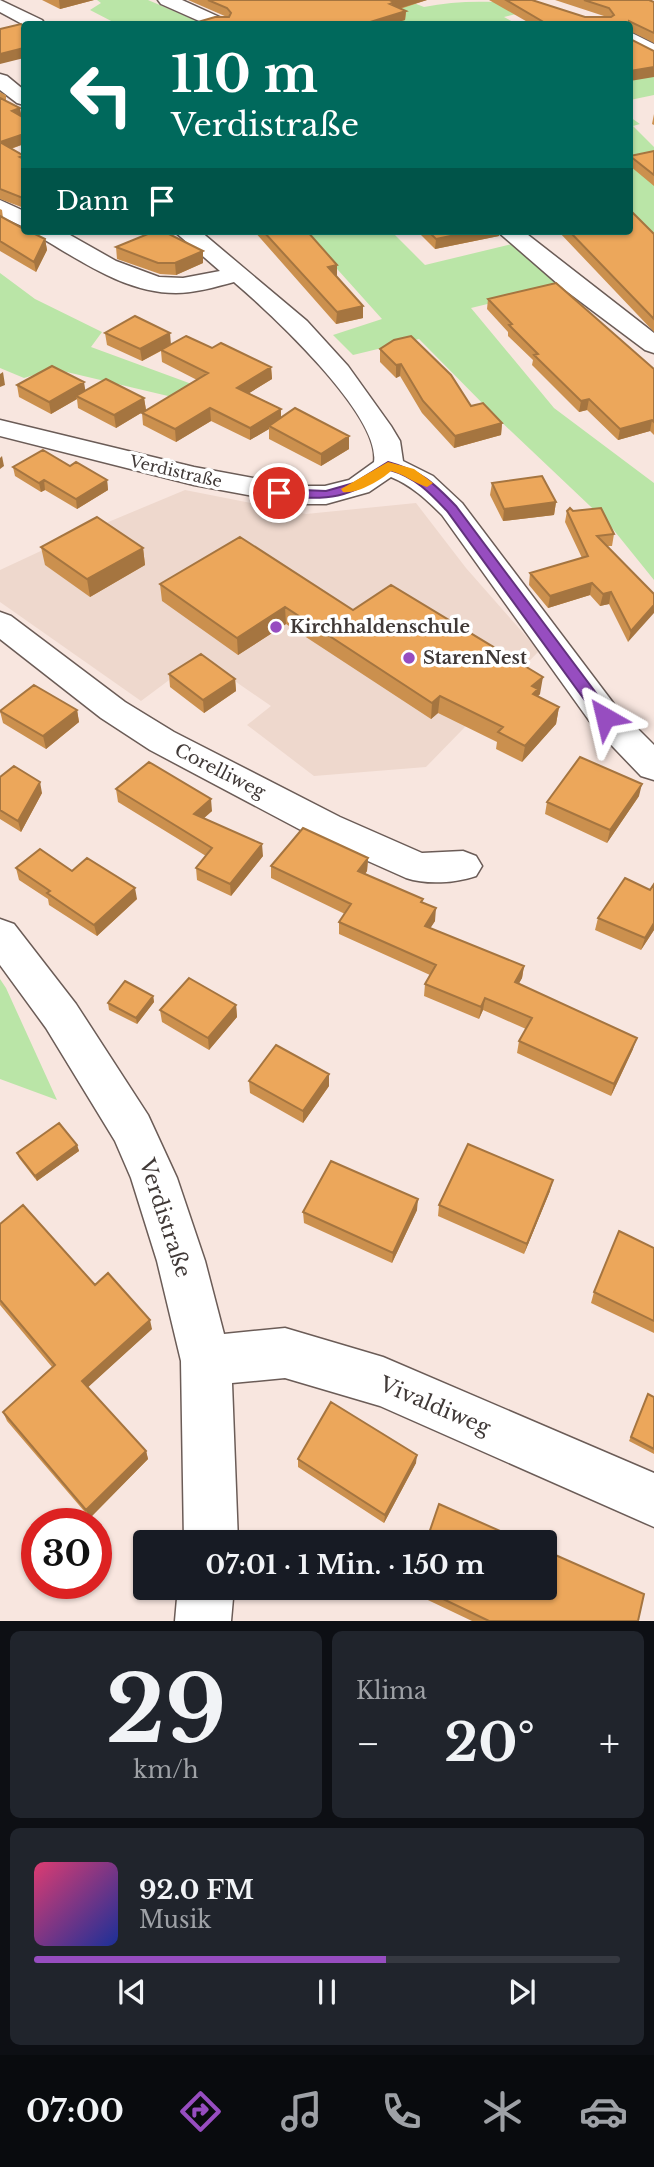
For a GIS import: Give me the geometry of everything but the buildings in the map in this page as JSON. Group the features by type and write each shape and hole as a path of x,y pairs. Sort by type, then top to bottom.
{"street":[{"path":"167,0 213,21"},
{"path":"0,5 30,21"},
{"path":"633,40 654,52"},
{"path":"0,80 21,97"},
{"path":"0,207 21,218"},
{"path":"53,235 124,274 151,283 177,286 235,274"},
{"path":"191,235 284,312 330,359 384,437 391,455 388,466 410,472 427,484 452,509 605,717 654,767"},
{"path":"514,235 652,348"},
{"name":"Verdistraße","path":"0,428 194,476 296,495 326,495 359,486 388,466"},
{"name":"Corelliweg","path":"0,623 113,710 162,741 327,827 419,868 463,866"},
{"name":"Verdistraße","path":"0,935 61,1016 132,1129 155,1178 181,1261 206,1361 211,1530"},
{"name":"Vivaldiweg","path":"206,1361 285,1353 383,1382 654,1500"},
{"path":"203,1621 205,1600"}],"shaded area":[{"name":"Kirchhaldenschule","path":"185,490 306,514 416,503 466,568 539,651 426,767 314,776 247,725 271,706 200,657 141,701 0,602 0,570"}],"green space":[{"path":"97,0 148,0 197,21 111,21 90,10 101,3"},
{"path":"299,0 406,0 424,7 497,2 540,8 504,17 511,21 332,21"},
{"path":"654,75 654,95 633,99 633,80"},
{"path":"633,126 654,147 654,266 633,235"},
{"path":"307,235 395,235 425,265 512,244 561,286 471,308 554,408 654,483 654,580 608,523 494,415 419,339 353,355 333,335 382,319"},
{"path":"0,273 35,299 102,332 91,347 238,401 223,409 54,369 24,378 0,368"},
{"path":"0,979 6,988 57,1100 0,1079"}],"slow traffic":[{"path":"347,489 379,475 388,466 410,472 427,483"}],"place":[{"name":"Kirchhaldenschule","path":"276,627"},
{"name":"StarenNest","path":"409,658"}],"route":[{"path":"279,493 326,495 359,486 379,475 388,466 410,472 427,484 452,509 605,717"}]}
